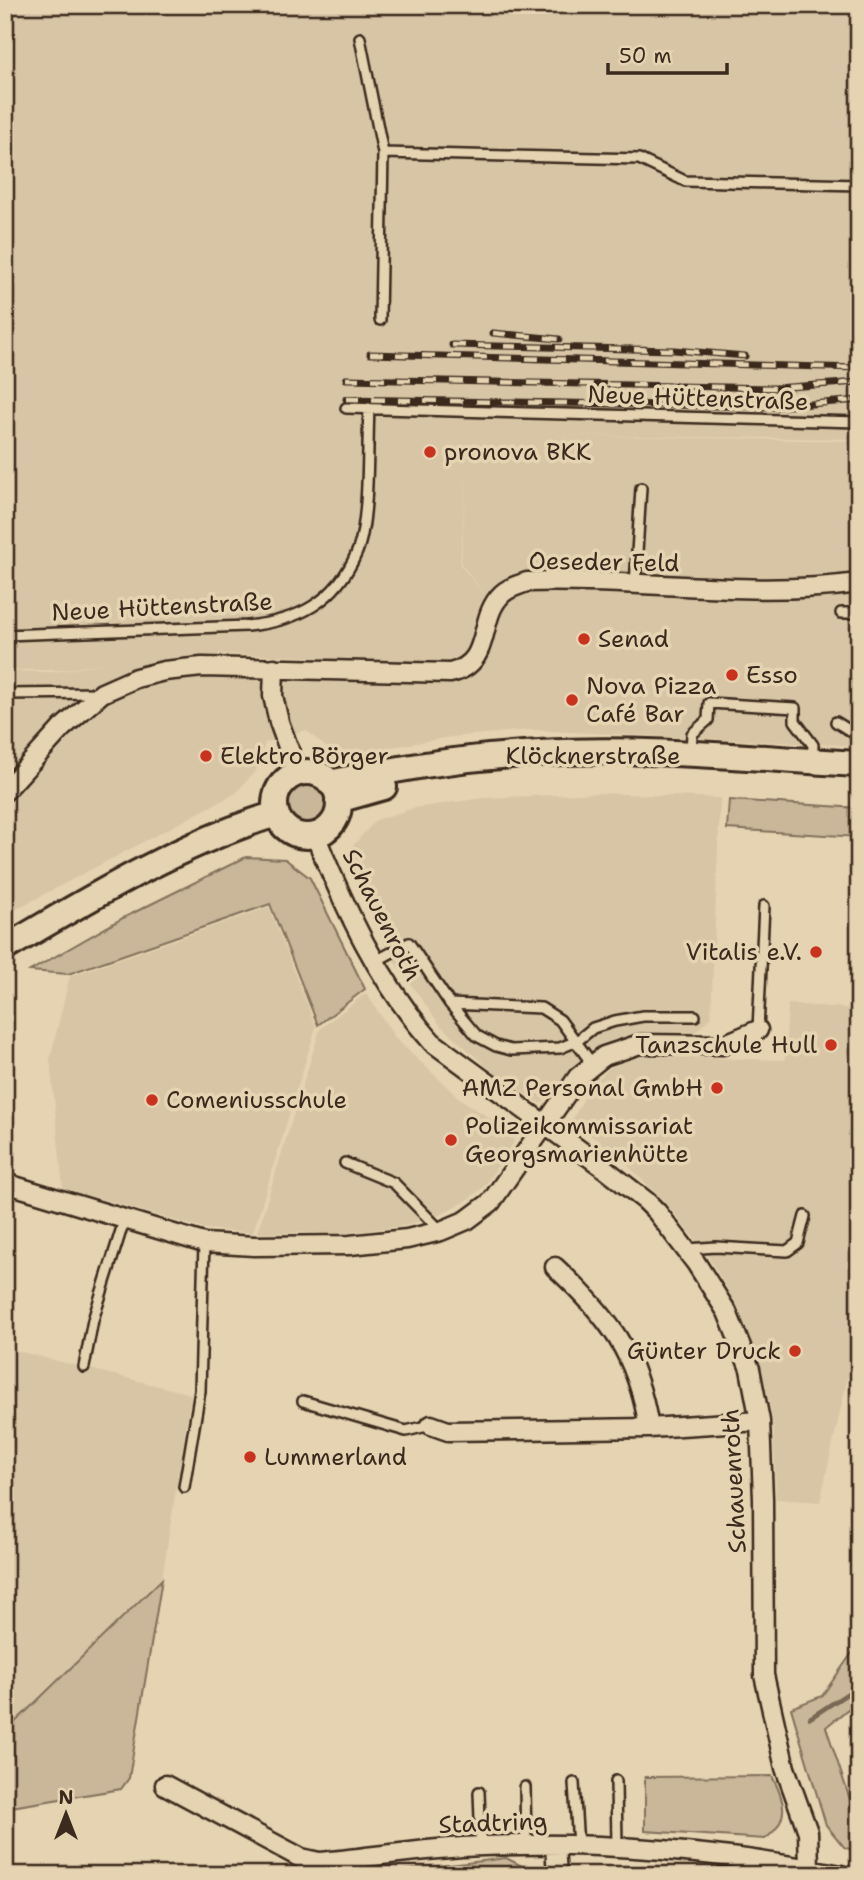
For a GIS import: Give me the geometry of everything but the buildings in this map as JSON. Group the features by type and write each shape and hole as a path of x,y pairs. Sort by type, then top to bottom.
{"main road":[{"name":"Klöcknerstraße","path":"334,792 415,766 542,753 691,755 859,764"},
{"path":"719,774 732,766 812,769 812,762"},
{"name":"Klöcknerstraße","path":"334,792 522,770 603,768 859,781"},
{"path":"298,774 317,774 334,792 337,815 332,824 315,835 306,836 288,830 276,814 276,794 288,778 298,774"},
{"path":"5,948 97,894 175,853 276,814"}],"street":[{"name":"Oeseder Feld","path":"274,668 450,673 464,670 472,663 479,650 495,603 503,593 527,583 756,589 859,583"},
{"path":"5,791 62,727 102,693 136,678 164,671 202,667 274,668 273,696 279,722 298,774"},
{"name":"Schauenroth","path":"315,835 356,930 374,962 403,1007 432,1042 646,1201 685,1249 727,1312 750,1369 760,1421 764,1675 785,1768 808,1832 809,1869"},
{"path":"5,1184 204,1243 254,1247 350,1245 407,1239 441,1231 467,1220 491,1202 578,1077 604,1056 640,1044 723,1045 758,1030"},
{"path":"555,1267 580,1290 612,1328 631,1360 644,1399 649,1428"},
{"path":"431,1425 448,1432 649,1428 760,1421"},
{"name":"Stadtring","path":"164,1786 324,1869 382,1854 481,1846 555,1845 694,1854 837,1874"},
{"path":"555,1845 557,1875"}],"lane":[{"path":"360,38 383,153 380,320"},
{"path":"383,153 639,159 685,181 859,185"},
{"name":"Neue Hüttenstraße","path":"346,408 859,422"},
{"name":"Neue Hüttenstraße","path":"5,635 247,626 276,623 303,613 324,598 344,575 357,551 364,520 369,408"},
{"path":"635,585 641,488"},
{"path":"841,613 859,612"},
{"path":"5,694 102,693"},
{"path":"691,755 692,734 708,720 709,703 795,708 794,722 813,745 812,762"},
{"path":"836,722 852,732 859,732"},
{"path":"758,1030 764,906"},
{"path":"374,962 410,943 450,1004 477,1036 511,1050 560,1048 577,1041 593,1028 615,1021 643,1016 695,1016"},
{"path":"450,1004 525,1005 541,1008 560,1020 593,1065"},
{"path":"345,1163 394,1182 441,1231"},
{"path":"685,1249 716,1247 787,1251 798,1243 805,1216"},
{"path":"84,1367 93,1320 124,1221"},
{"path":"184,1487 200,1391 204,1243"},
{"path":"303,1401 406,1431 431,1425"},
{"path":"616,1781 617,1847"},
{"path":"574,1783 578,1846"},
{"path":"525,1787 526,1845"},
{"path":"479,1792 481,1846"}],"shaded area":[{"path":"5,5 859,5 859,439 549,435 859,441 859,746 530,730 451,737 350,754 327,748 306,730 265,743 257,769 236,793 5,915 5,671 55,672 109,663 60,670 5,670","holes":["467,463 461,564 489,599 460,565","219,655 291,656 384,662"]},
{"path":"307,783 322,789 328,804 322,819 307,825 292,819 286,804 292,789"},
{"path":"599,793 720,798 711,1017 691,1036 634,1035 599,1049 541,1104 496,1075 440,1025 387,951 350,849 376,820 414,808 483,798"},
{"path":"729,800 859,808 859,837 727,829"},
{"path":"246,857 285,859 310,878 365,989 318,1025 270,904 68,974 30,971 123,918"},
{"path":"269,907 316,1027 253,1233 205,1229 63,1188 50,1059 70,976"},
{"path":"366,993 396,1039 459,1098 512,1133 514,1142 483,1188 440,1215 404,1226 346,1233 257,1233 320,1029"},
{"path":"788,1004 859,1009 859,1326 820,1502 776,1499 773,1421 761,1366 738,1307 707,1255 666,1203 614,1152 571,1122 590,1087 609,1068 642,1056 785,1060"},
{"path":"5,1348 191,1394 162,1579 5,1732"},
{"path":"162,1579 129,1778 121,1789 5,1808 5,1732"},
{"path":"859,1643 859,1705 848,1709 826,1727 859,1827 859,1853 844,1847 826,1825 791,1708 822,1696"},
{"path":"772,1776 783,1810 779,1825 765,1839 645,1831 645,1777"},
{"path":"506,1858 532,1871 532,1875 370,1875"}],"waterway":[{"path":"810,1718 859,1686"}],"railway":[{"path":"493,333 559,339"},
{"path":"452,345 674,350 745,356"},
{"path":"370,354 859,368"},
{"path":"346,379 775,388 859,382"},
{"path":"346,399 775,407 859,400"}],"place":[{"name":"pronova BKK","path":"430,452"},
{"name":"Senad","path":"584,639"},
{"name":"Esso","path":"732,675"},
{"name":"Nova Pizza Café Bar","path":"572,700"},
{"name":"Elektro Börger","path":"206,756"},
{"name":"Vitalis e.V.","path":"816,952"},
{"name":"Tanzschule Hull","path":"831,1045"},
{"name":"AMZ Personal GmbH","path":"717,1088"},
{"name":"Comeniusschule","path":"152,1100"},
{"name":"Polizeikommissariat Georgsmarienhütte","path":"451,1140"},
{"name":"Günter Druck","path":"795,1351"},
{"name":"Lummerland","path":"250,1457"}]}
